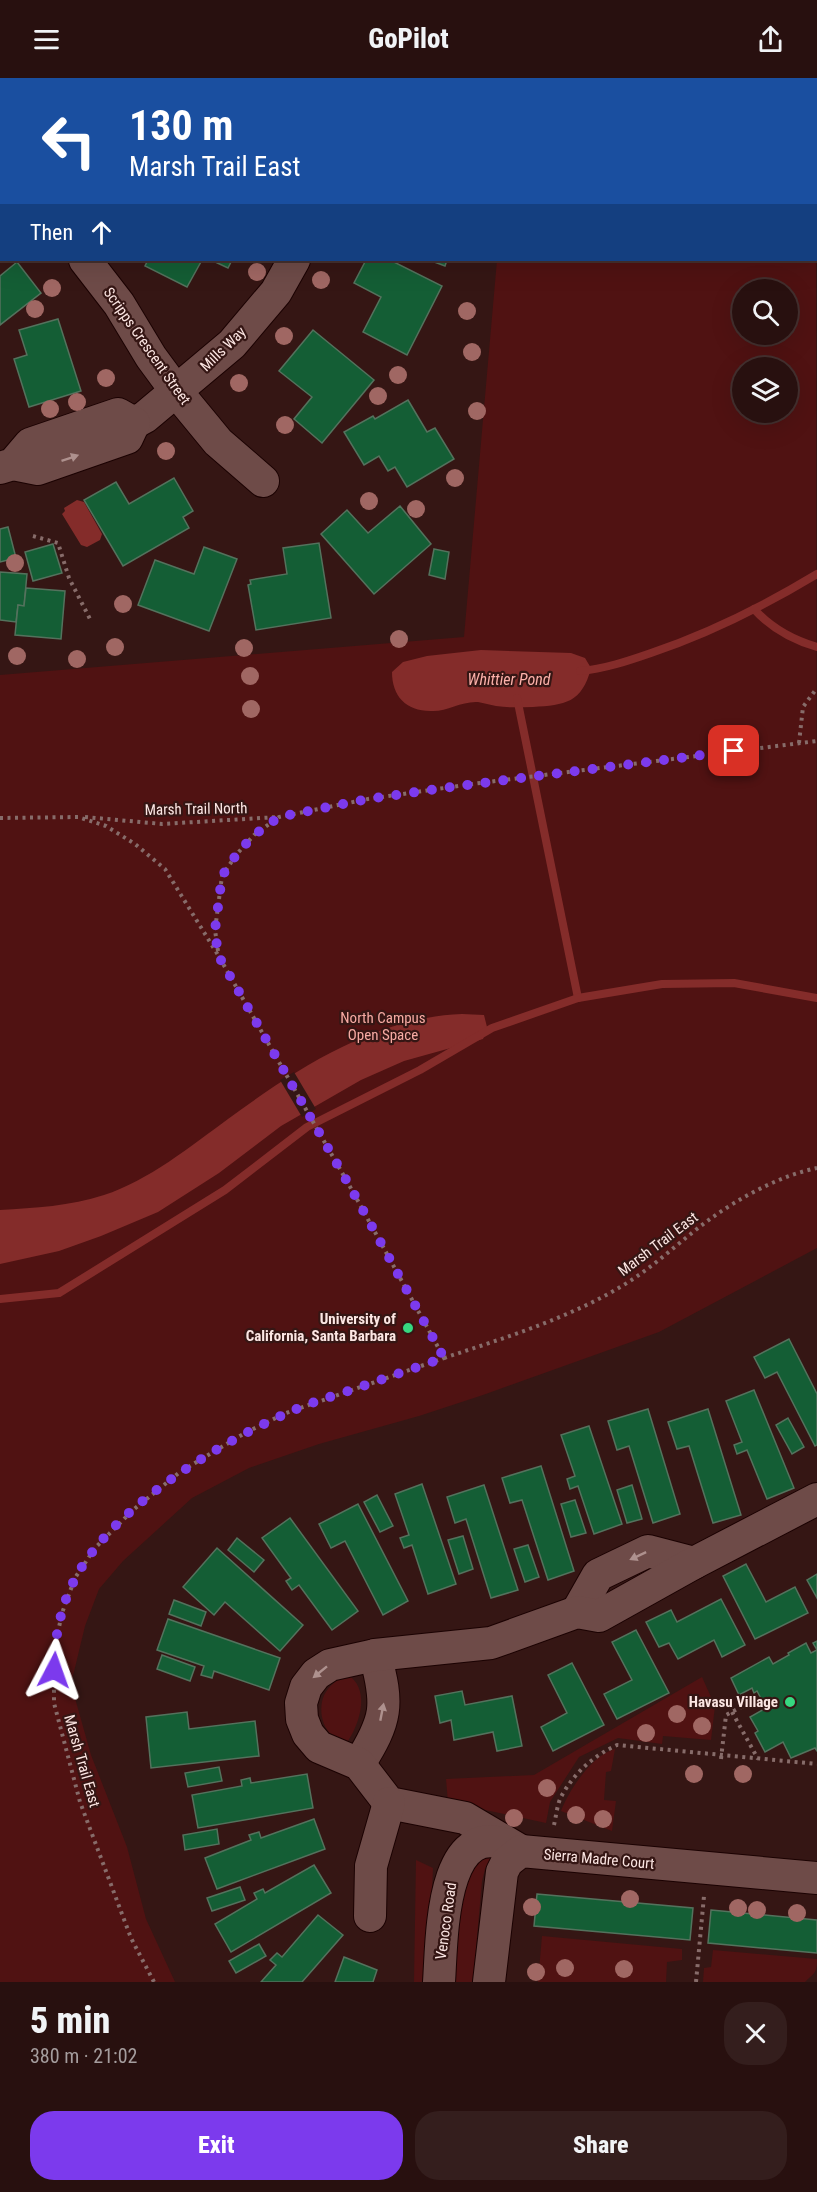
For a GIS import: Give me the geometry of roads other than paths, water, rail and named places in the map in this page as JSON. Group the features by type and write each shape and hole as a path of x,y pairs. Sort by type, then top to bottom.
{"street":[{"name":"Scripps Crescent Street","path":"86,261 119,304 151,357 176,391 218,442 263,481"},
{"name":"Mills Way","path":"7,466 38,469 127,438 134,423 145,417 232,344 276,292 293,261"},
{"path":"489,1982 502,1872 507,1862 521,1851 465,1818 389,1803 359,1764 319,1746 308,1734 302,1719 301,1702 306,1686 316,1674 330,1665 375,1655 491,1643 578,1612 598,1575 648,1551 694,1563 817,1499"},
{"path":"359,1764 376,1737 384,1706 382,1678 375,1655"},
{"path":"370,1916 371,1866 389,1803"},
{"name":"Venoco Road","path":"439,1982 446,1899 457,1864 474,1845 488,1840 499,1841 521,1851"},
{"name":"Sierra Madre Court","path":"521,1851 817,1878"}],"water":[{"path":"77,500 84,502 102,534 100,540 87,547 81,545 62,514 65,511 64,508"},
{"name":"Whittier Pond","path":"481,650 571,653 585,658 591,668 583,689 577,695 571,700 554,705 510,707 472,702 439,711 424,711 409,706 398,696 392,672 403,662 427,656"},
{"path":"462,1014 484,1015 487,1027 483,1039 404,1061 361,1080 281,1126 219,1173 158,1212 59,1251 0,1264 0,1210 65,1204 91,1199 120,1189 169,1162 254,1100 338,1049 368,1035 399,1025 430,1017"}],"waterway":[{"path":"580,671 625,662 694,637 757,608 817,574"},
{"path":"754,609 783,632 817,647"},
{"path":"517,698 578,998"},
{"path":"0,1299 59,1293 225,1190 307,1127 420,1070 492,1028 578,998 662,984 734,983 817,998"}],"place":[{"name":"University of California, Santa Barbara","path":"408,1328"},
{"name":"Havasu Village","path":"790,1702"}],"park label":[{"name":"North Campus Open Space","path":"383,1026"}]}
